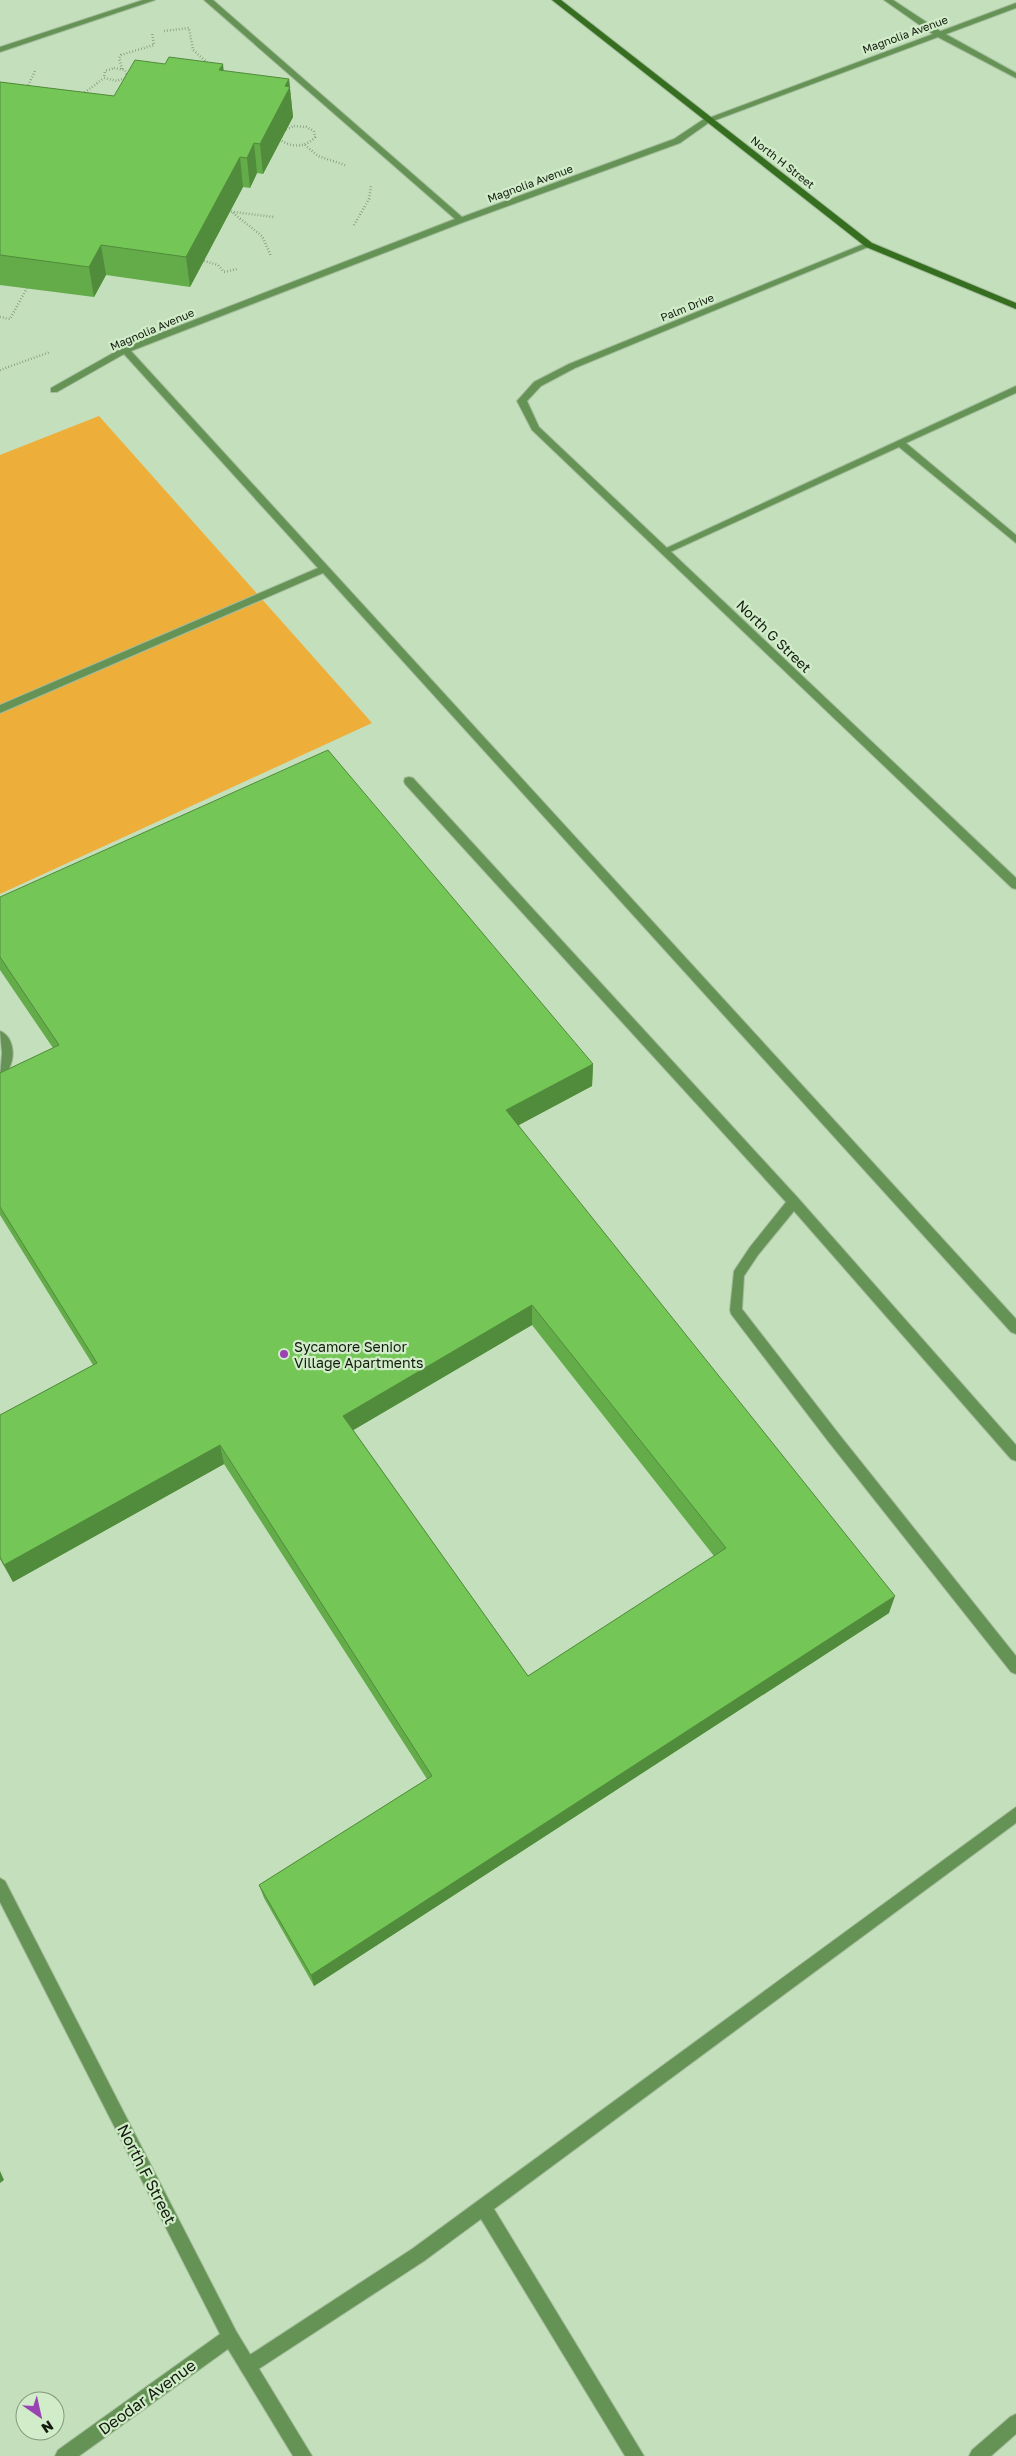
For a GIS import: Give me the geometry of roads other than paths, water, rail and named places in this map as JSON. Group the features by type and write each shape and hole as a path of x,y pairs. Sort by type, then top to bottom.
{"street":[{"path":"0,50 151,0"},
{"path":"208,0 461,220"},
{"name":"North H Street","path":"556,0 710,118 869,245 1016,306"},
{"path":"888,0 937,34 1016,76"},
{"name":"Magnolia Avenue","path":"54,390 125,350 461,220 678,141 710,118 1016,5"},
{"name":"Palm Drive","path":"522,401 526,394 548,378 572,366 869,245"},
{"path":"125,350 1016,1328"},
{"path":"665,551 901,444 1016,389"},
{"name":"North G Street","path":"522,401 535,428 1016,885"},
{"path":"901,444 1016,540"},
{"path":"0,709 324,569"},
{"path":"409,781 794,1202 1016,1455"},
{"path":"0,1036 7,1044 9,1054 0,1070"},
{"path":"794,1202 754,1251 738,1275 736,1310 833,1437 1016,1667"},
{"path":"248,2366 418,2255 1016,1814"},
{"name":"North F Street","path":"0,1886 230,2337 303,2456"},
{"path":"483,2207 635,2456"},
{"name":"Deodar Avenue","path":"64,2456 230,2337"},
{"path":"978,2456 1016,2423"}],"place":[{"name":"Sycamore Senior Village Apartments","path":"284,1354"}]}
